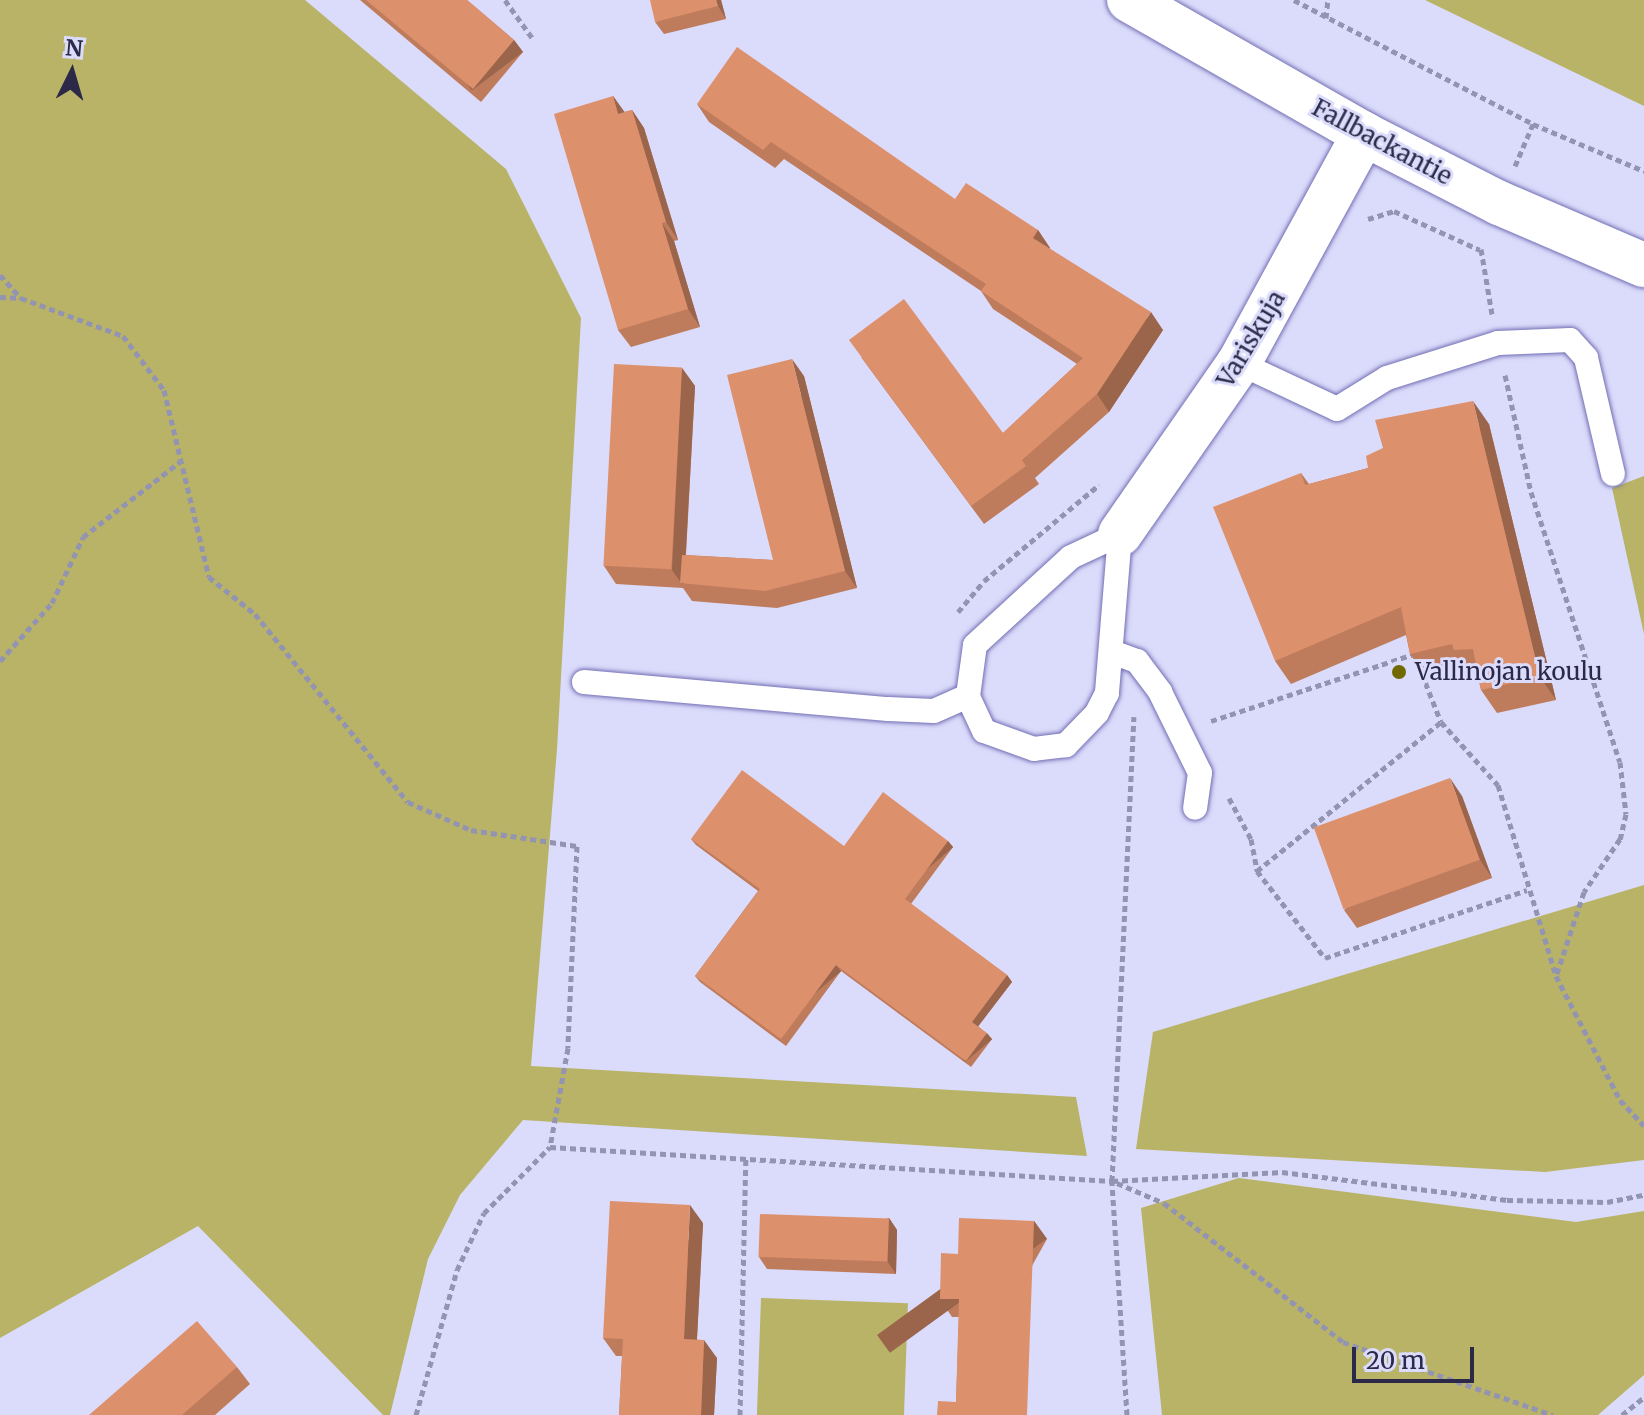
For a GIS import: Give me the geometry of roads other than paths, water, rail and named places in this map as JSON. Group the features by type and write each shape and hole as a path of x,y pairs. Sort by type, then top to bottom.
{"street":[{"name":"Fallbackantie","path":"1129,0 1364,134 1499,203 1644,265"},
{"name":"Variskuja","path":"1120,534 1239,363 1364,134"}],"lane":[{"path":"1239,363 1337,409 1387,378 1498,343 1570,340 1586,358 1613,474"},
{"path":"1120,534 1107,693 1097,713 1066,745 1034,749 984,731 968,696 975,645 1071,557 1120,534"},
{"path":"1112,652 1137,661 1160,692 1200,773 1195,808"},
{"path":"584,682 934,711 968,696"}],"place":[{"name":"Vallinojan koulu","path":"1399,672"}]}
